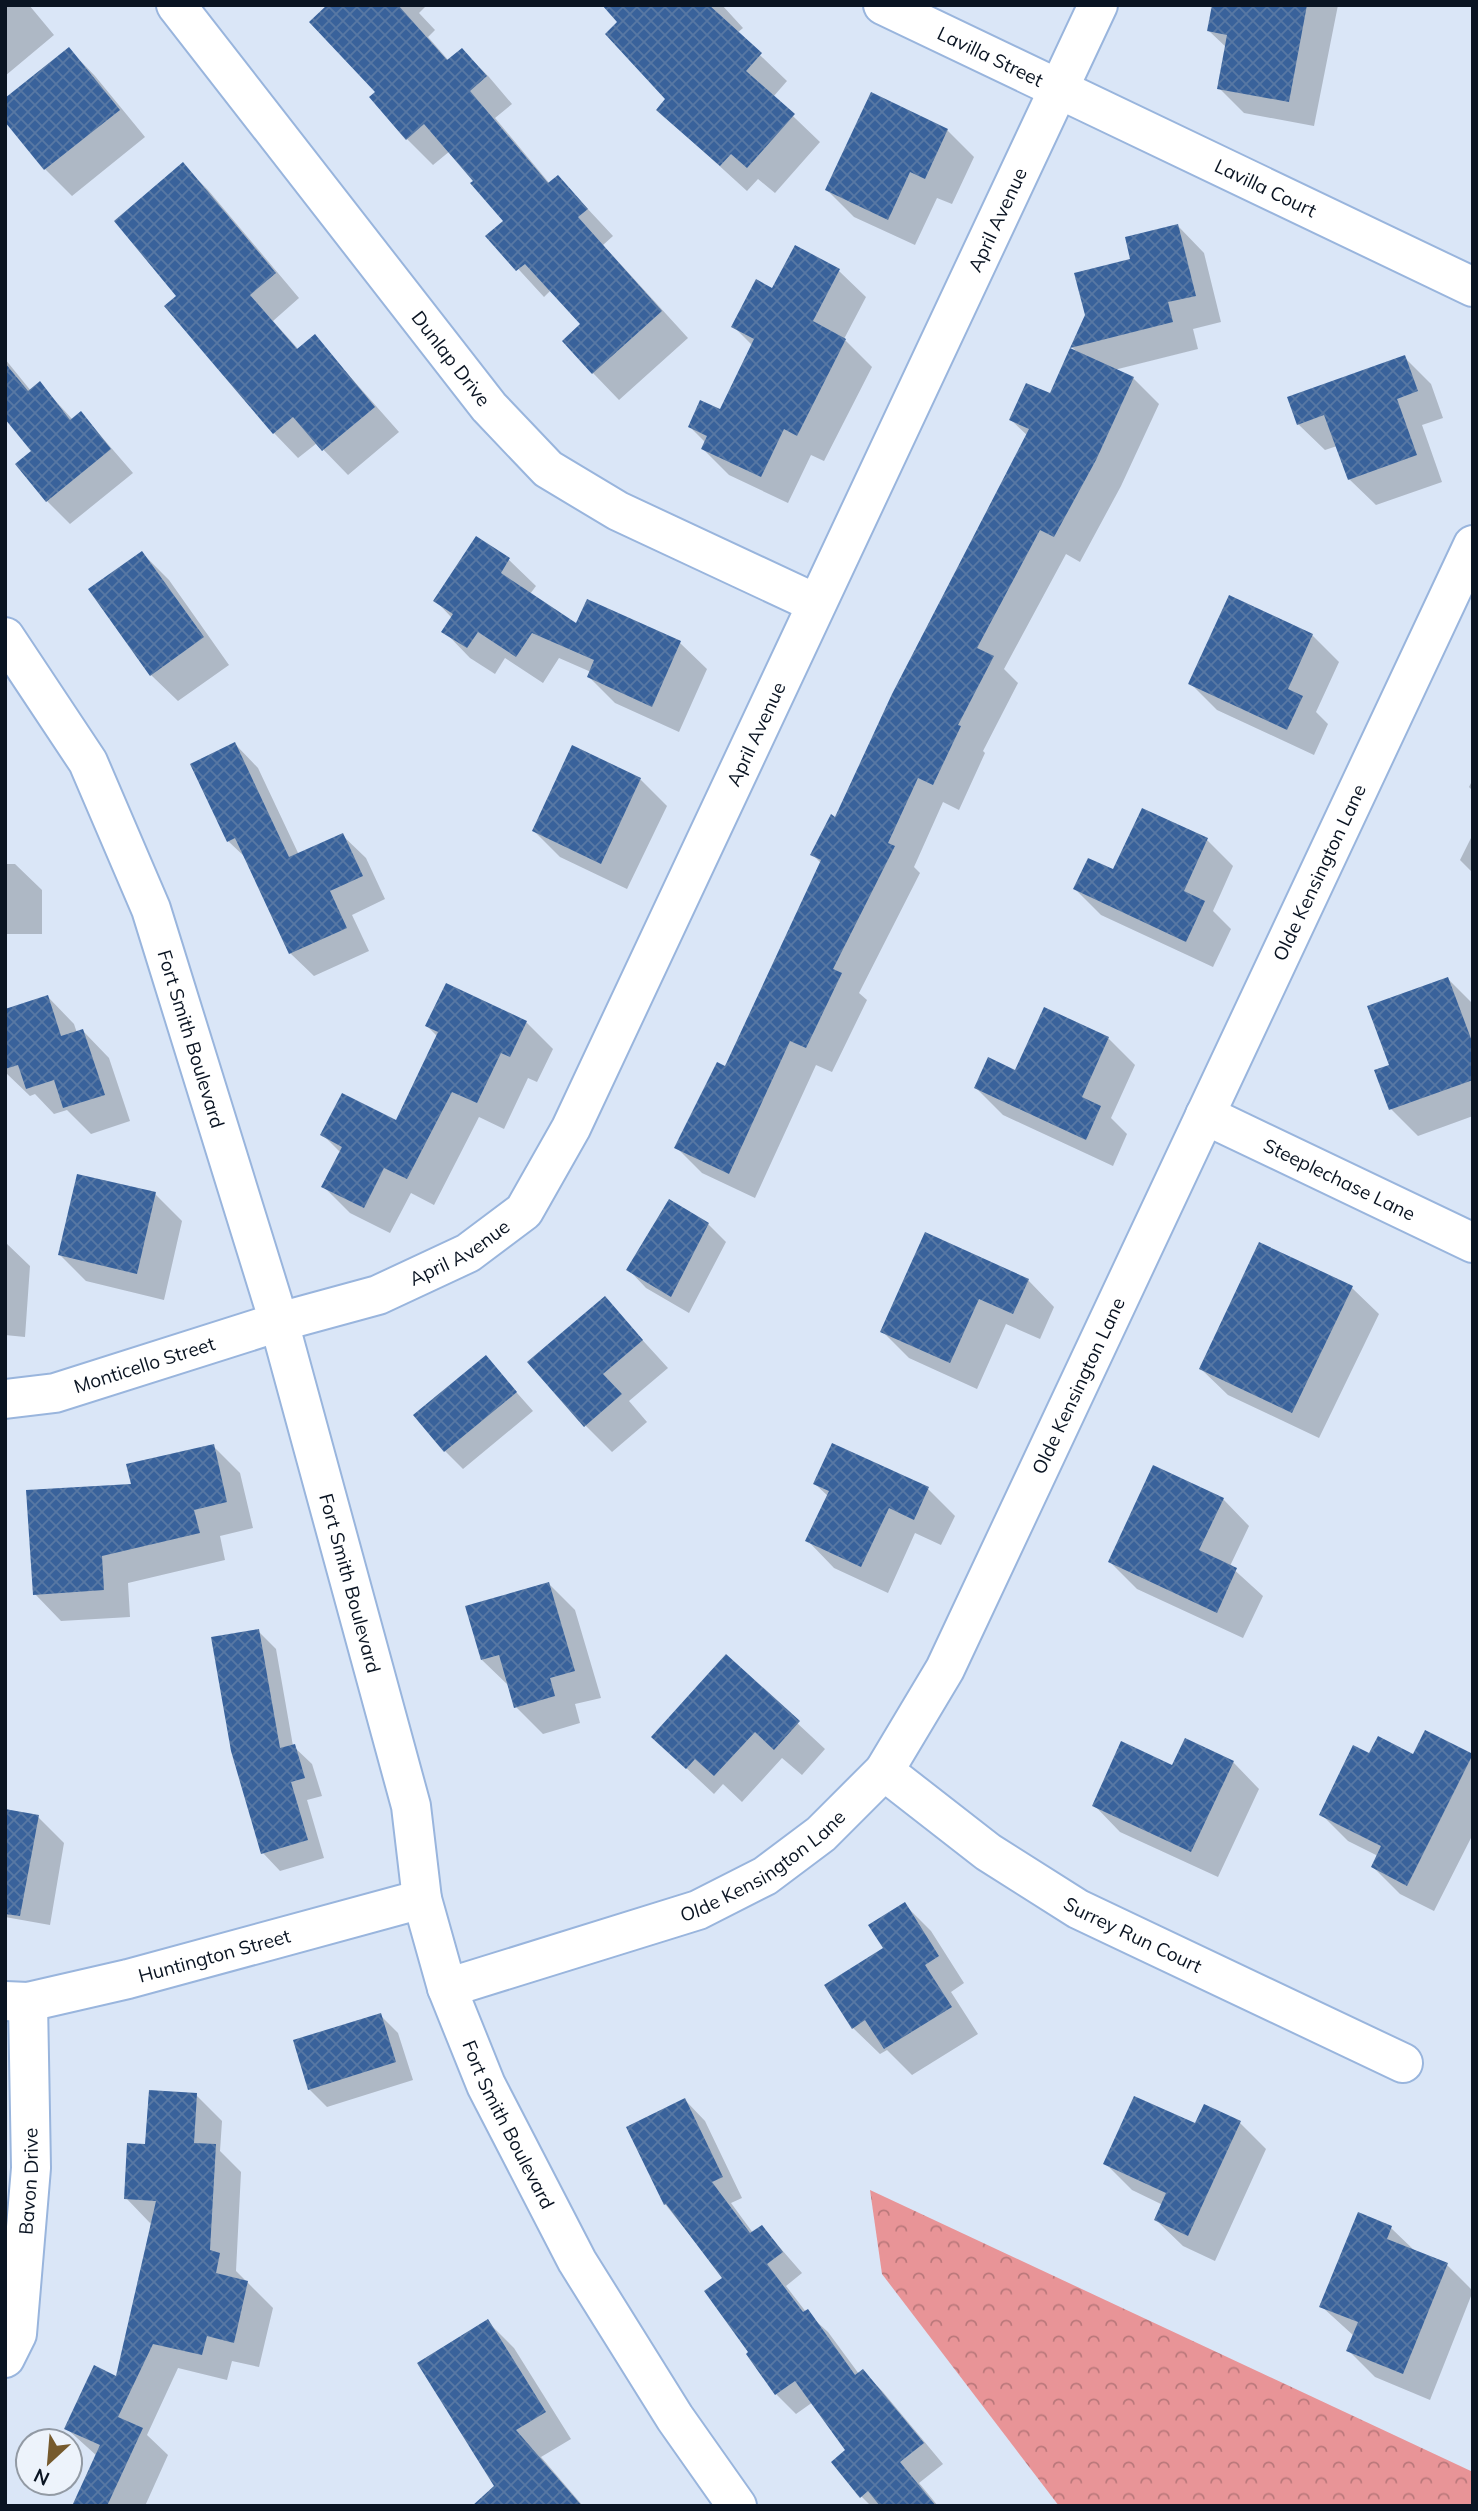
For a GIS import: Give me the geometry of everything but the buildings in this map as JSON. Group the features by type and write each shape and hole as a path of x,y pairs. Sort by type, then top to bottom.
{"street":[{"name":"Dunlap Drive","path":"176,5 489,407 548,469 618,511 815,603"},
{"name":"Lavilla Street","path":"883,5 1059,89"},
{"name":"April Avenue","path":"279,1322 378,1295 468,1253 524,1211 571,1128 815,603 1098,5"},
{"name":"Lavilla Court","path":"1059,89 1473,287"},
{"name":"Olde Kensington Lane","path":"447,1988 698,1910 765,1876 821,1834 884,1770 945,1669 1473,545"},
{"name":"Fort Smith Boulevard","path":"5,637 16,675 88,762 151,909 279,1322 411,1806 422,1899 447,1988 486,2085 577,2261 675,2418 737,2506"},
{"name":"Steeplechase Lane","path":"1205,1115 1473,1243"},
{"name":"Monticello Street","path":"5,1399 55,1393 279,1322"},
{"name":"Surrey Run Court","path":"884,1770 988,1852 1078,1909 1403,2063"},
{"name":"Huntington Street","path":"17,2001 128,1979 422,1899"},
{"name":"Bavon Drive","path":"5,2358 17,2334 31,2168 17,2001"}],"green space":[{"path":"870,2190 1473,2472 1473,2506 1059,2506 882,2274"}]}
